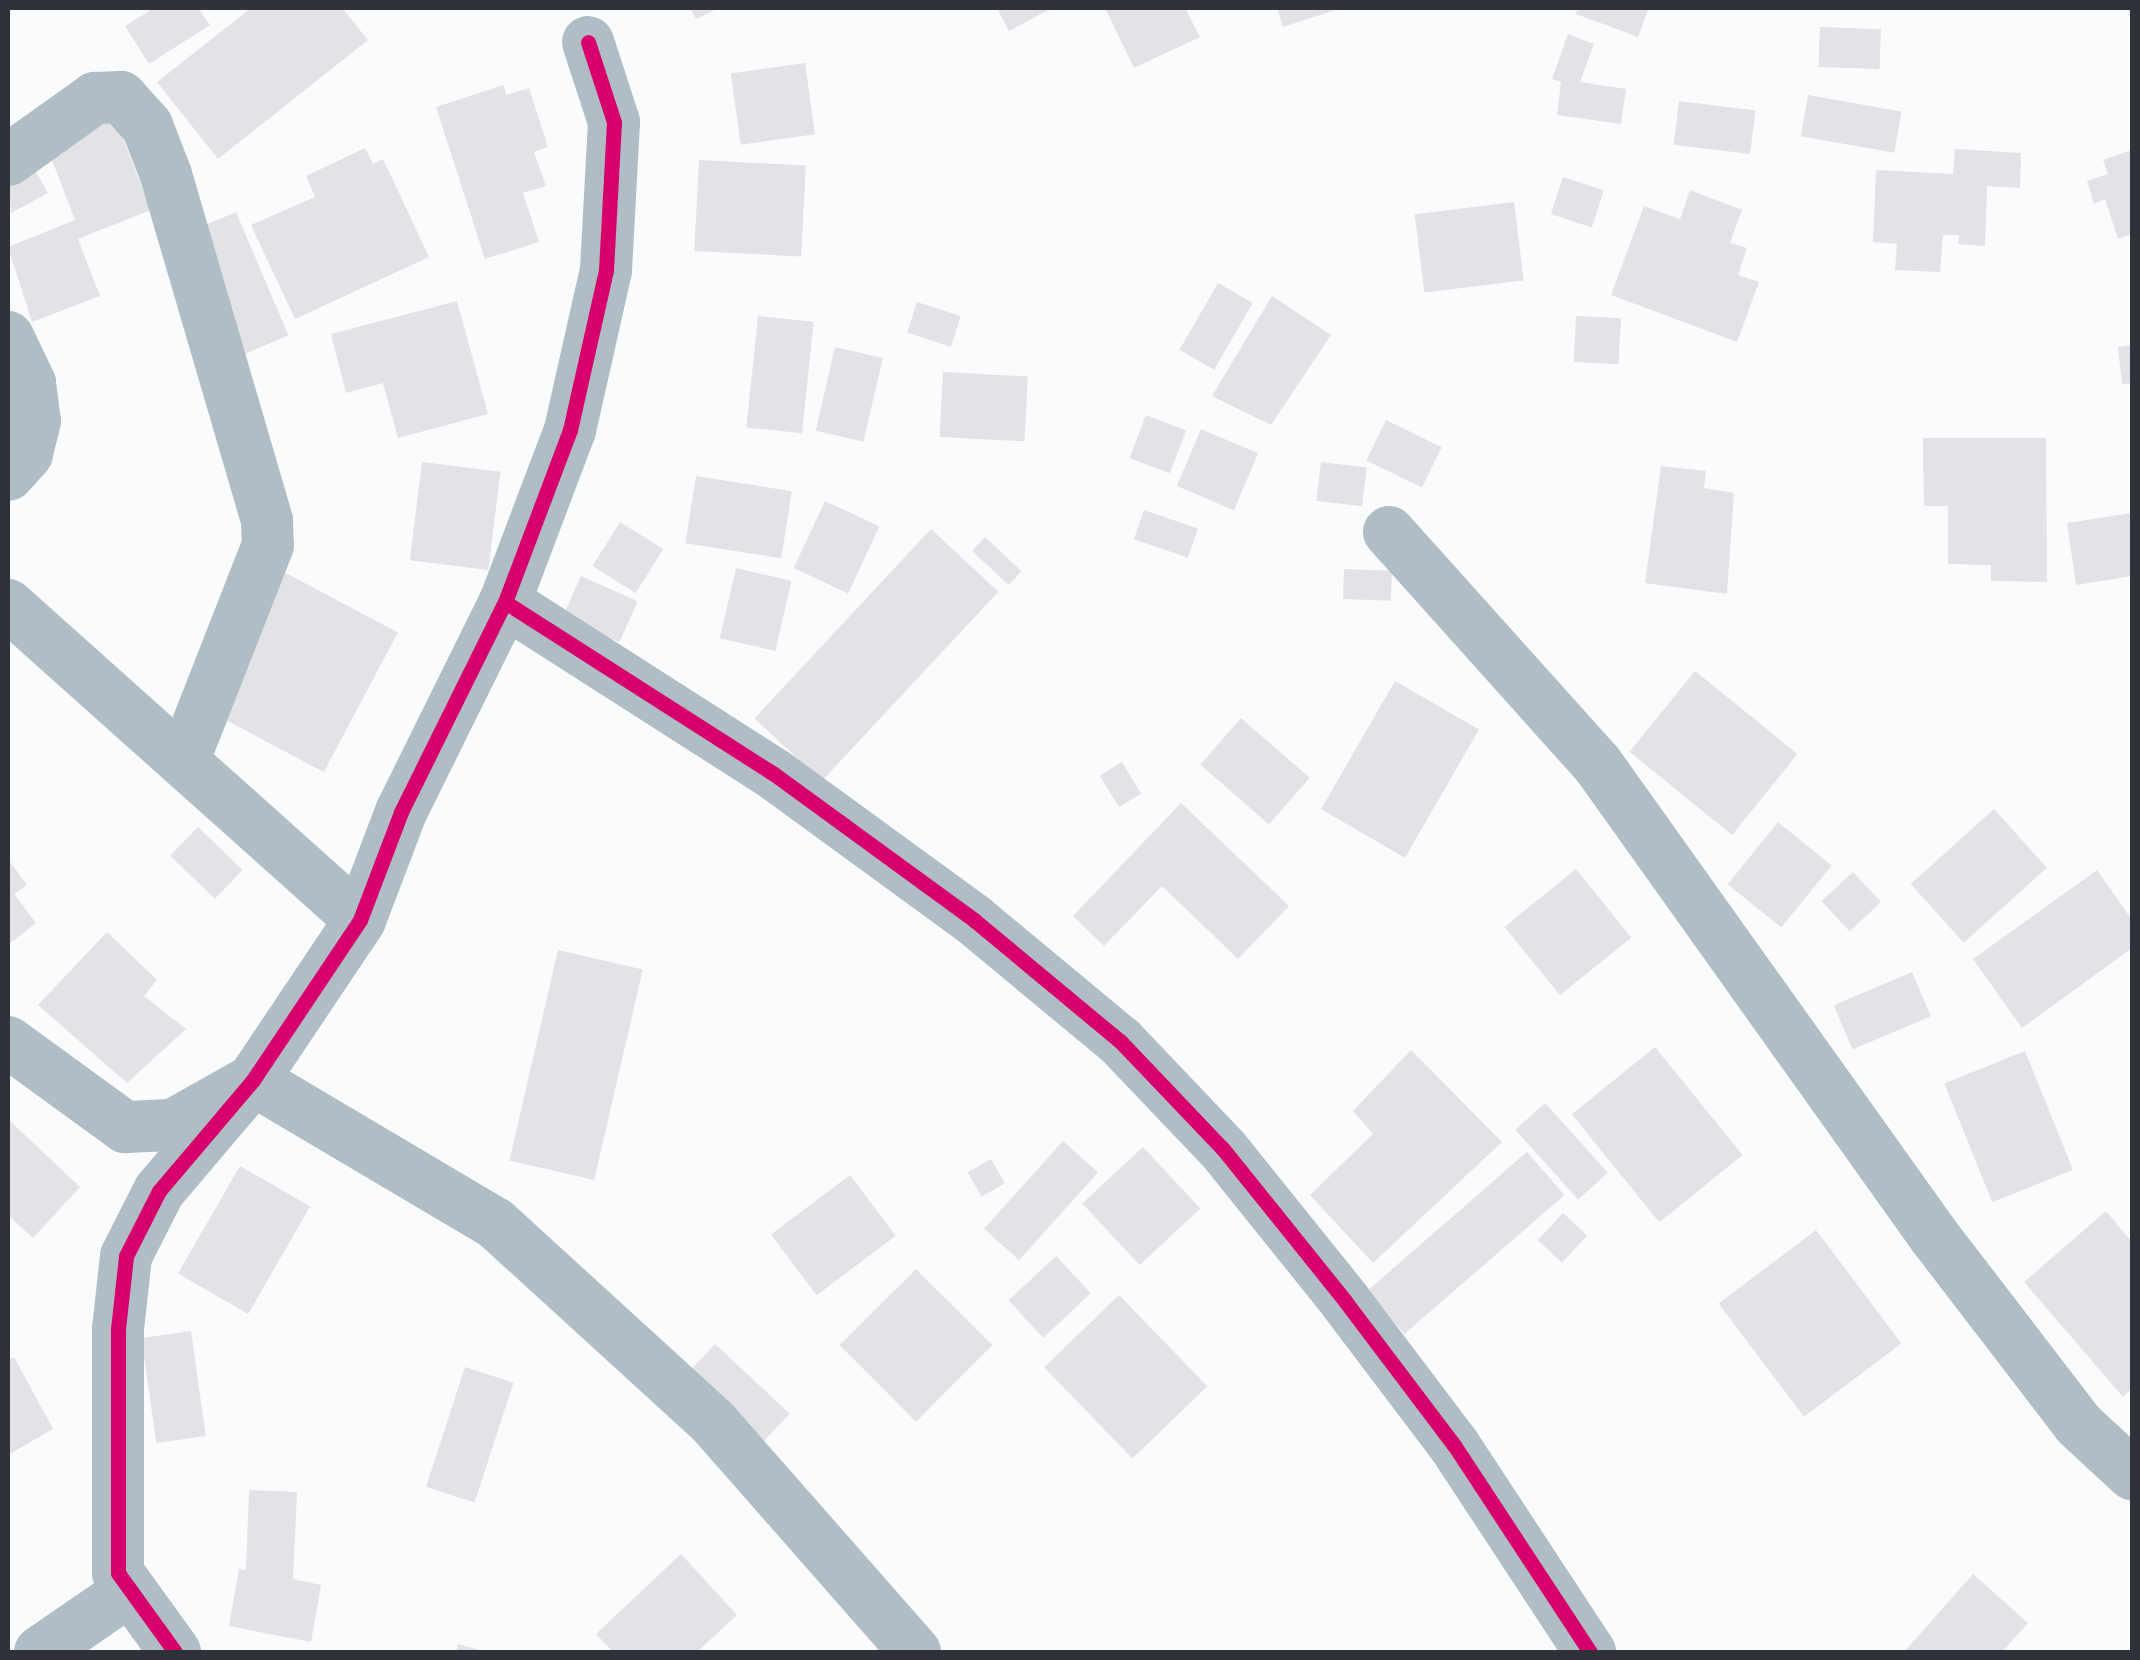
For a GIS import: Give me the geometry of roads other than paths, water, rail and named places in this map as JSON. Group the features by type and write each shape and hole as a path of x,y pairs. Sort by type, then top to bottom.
{"street":[{"path":"175,1652 126,1592 118,1573 118,1404 126,1256 159,1191 253,1080 360,920 401,812 504,602 570,430 606,270 614,122 588,42"},
{"path":"8,160 95,98 120,98 146,126 176,212 267,521 268,545 184,758"},
{"path":"8,337 30,382 35,421 27,454 8,475"},
{"path":"1389,532 1598,765 1934,1236 2078,1424 2132,1474"},
{"path":"504,602 774,774 974,920 1120,1041 1224,1149 1344,1301 1454,1446 1590,1652"},
{"path":"8,606 184,758 360,920"},
{"path":"8,1042 126,1127 173,1125 253,1080"},
{"path":"253,1080 495,1223 543,1260 712,1422 915,1652"},
{"path":"40,1652 126,1592"}]}
